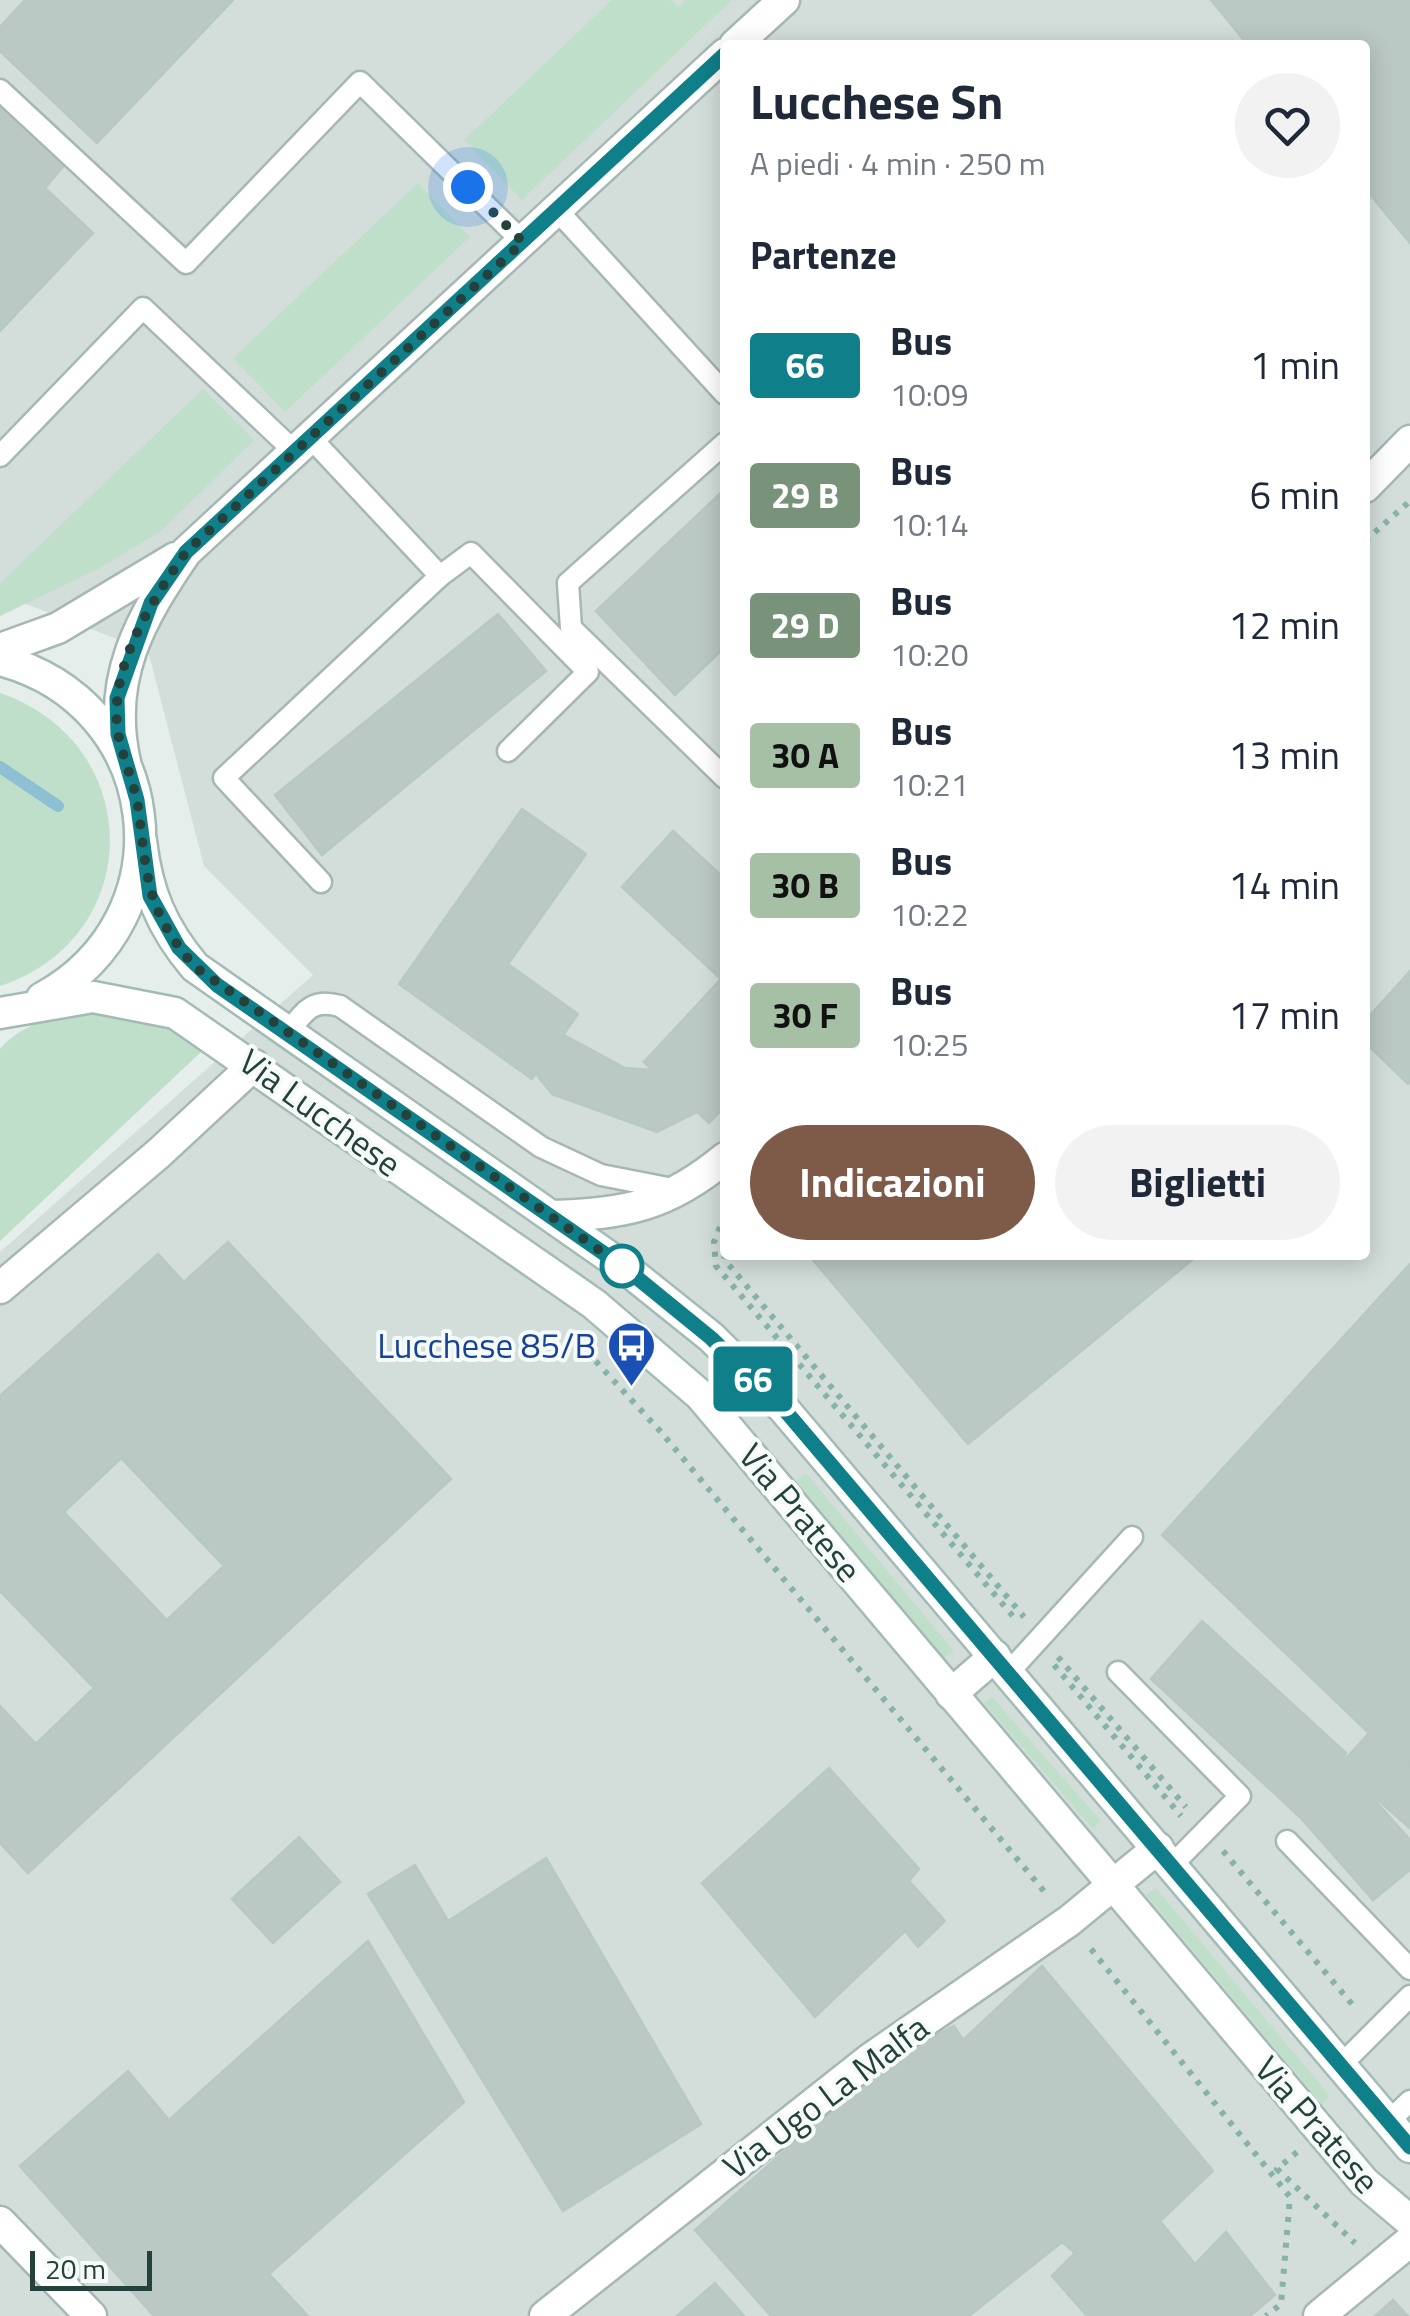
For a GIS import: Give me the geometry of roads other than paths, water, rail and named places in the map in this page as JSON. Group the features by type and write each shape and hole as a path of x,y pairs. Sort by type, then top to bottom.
{"main road":[{"path":"740,40 784,0"},
{"path":"125,762 117,719 123,677 151,603 186,552 720,59"},
{"path":"1370,482 1410,441"},
{"path":"0,649 58,628 186,552"},
{"name":"Via Lucchese","path":"0,660 41,675 69,692 104,727 125,762 137,800 150,896 179,948 217,985 625,1268"},
{"name":"Via Lucchese","path":"7,1015 69,982 106,943 132,895 140,842"},
{"name":"Via Lucchese","path":"7,1015 94,997 158,1008 196,1026 594,1304"},
{"path":"0,1288 254,1065"},
{"path":"552,1216 606,1215 641,1208 680,1190 720,1162"},
{"name":"Via Pratese","path":"625,1268 711,1338 783,1408 1340,2066 1399,2112 1410,2148"},
{"name":"Via Pratese","path":"594,1304 700,1395 1364,2182 1410,2221"},
{"path":"951,1694 1002,1664"},
{"path":"1113,1886 1165,1857"},
{"name":"Via Ugo La Malfa","path":"563,2310 870,2059 1113,1886"},
{"path":"0,2222 91,2316"},
{"path":"1319,2316 1410,2241"}],"lane":[{"path":"0,90 186,262 360,82 523,242"},
{"path":"557,210 720,389"},
{"path":"0,456 143,308 301,443 440,576"},
{"path":"720,446 568,583 571,628 720,773"},
{"path":"321,882 224,778 440,576 472,553 588,672 508,751"},
{"path":"288,1034 310,1006 322,1001 340,1006 542,1147 601,1175 680,1190"},
{"path":"1002,1664 1041,1636 1132,1537"},
{"path":"1118,1672 1240,1796 1206,1830 1165,1857"},
{"path":"1287,1842 1410,1970"},
{"path":"1340,2066 1410,1996"}],"waterway":[{"path":"0,767 58,806"}],"place":[{"name":"Lucchese 85/B","path":"631,1388"}]}
